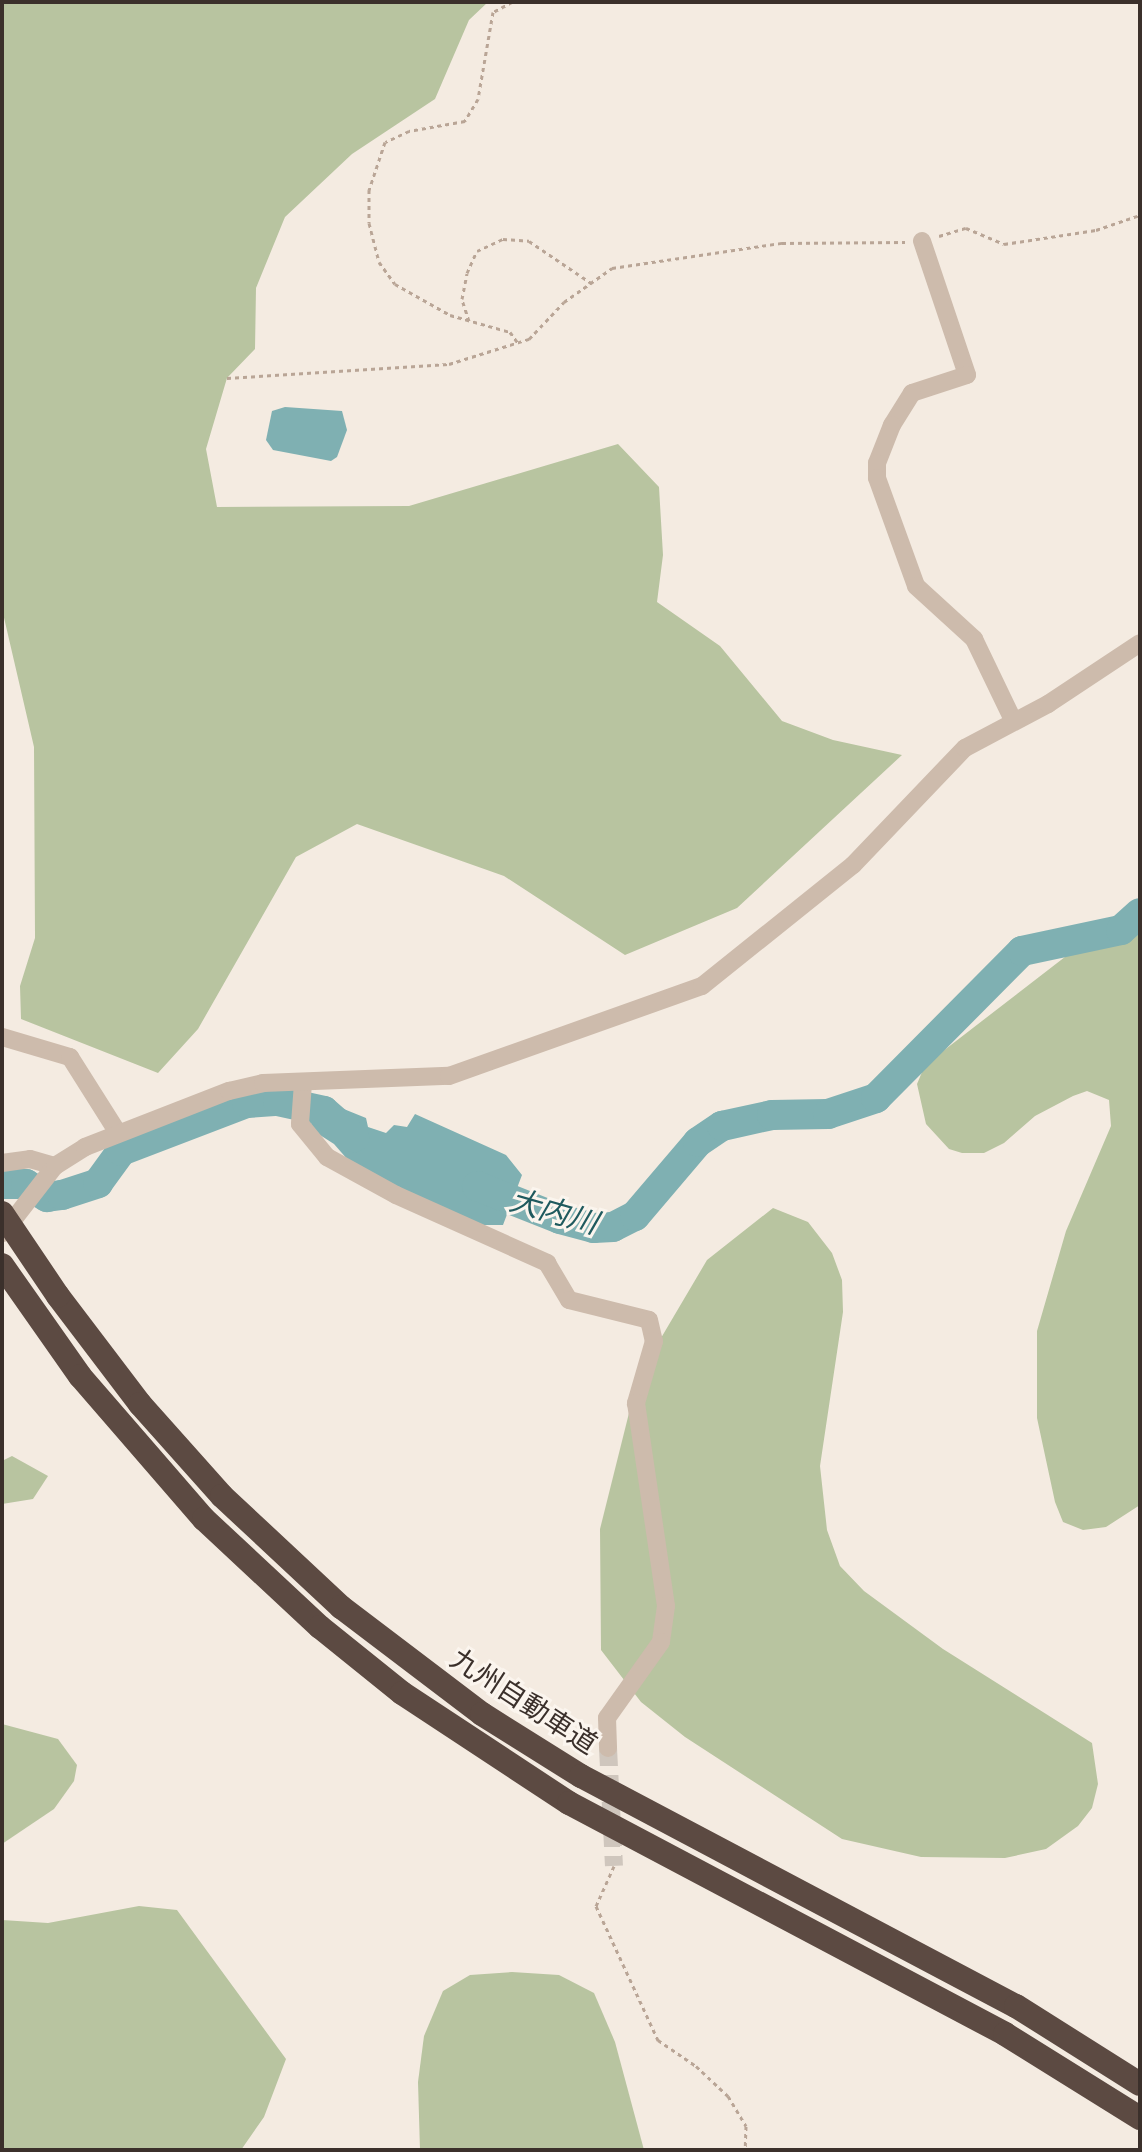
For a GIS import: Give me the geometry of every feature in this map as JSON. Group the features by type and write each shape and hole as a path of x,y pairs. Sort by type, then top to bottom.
{"highway":[{"name":"九州自動車道","path":"2,1213 58,1296 140,1404 222,1496 341,1607 482,1714 595,1783 1016,2006 1140,2084"},
{"path":"2,1265 34,1313 114,1417 204,1519 320,1627 402,1693 569,1803 1005,2034 1140,2118"}],"street":[{"path":"922,241 967,375 912,393 887,438 877,478 916,586 974,639 1013,720"},
{"path":"2,1234 55,1166 118,1133 229,1091 263,1083 449,1076 702,986 853,865 965,748 1048,704 1140,643"},
{"path":"2,1037 70,1057 109,1111 118,1133"},
{"path":"303,1083 300,1124 327,1157 396,1195 547,1263 569,1300 649,1320 654,1341 636,1403 666,1606 661,1642 607,1718 608,1748"},
{"path":"2,1163 30,1159 55,1166"}],"path":[{"path":"512,2 493,12 478,99 465,121 409,131 385,142 369,190 369,223 379,262 395,284 469,321 510,332 518,343"},
{"path":"227,378 449,364 529,339 612,268 782,243 922,241 966,228 1004,244 1096,230 1140,215"},
{"path":"469,321 462,299 467,273 477,251 503,239 529,241 591,283"},
{"path":"614,1866 596,1906 658,2040 696,2066 740,2112 746,2126 745,2150"}],"green space":[{"path":"2,2 488,2 469,20 435,99 352,154 285,217 256,288 255,349 227,378 206,449 217,507 409,506 618,444 659,487 663,555 657,602 720,646 782,721 833,740 902,755 737,908 625,955 504,876 357,824 296,857 198,1029 158,1073 21,1019 20,986 35,938 34,747 2,609"},
{"path":"1140,899 1140,1505 1106,1527 1083,1530 1063,1522 1055,1502 1037,1418 1037,1331 1066,1231 1111,1126 1109,1100 1087,1091 1073,1096 1035,1116 1004,1143 984,1153 962,1153 949,1149 926,1124 917,1084 925,1065"},
{"path":"773,1208 808,1222 832,1253 842,1280 843,1312 820,1466 827,1530 840,1566 864,1591 943,1649 1092,1743 1098,1784 1092,1808 1078,1826 1046,1849 1005,1858 921,1857 842,1839 685,1737 641,1702 601,1650 600,1529 638,1377 707,1260"},
{"path":"12,1456 48,1476 33,1499 2,1504 2,1461"},
{"path":"2,1724 58,1739 77,1765 74,1781 54,1809 2,1844"},
{"path":"139,1906 177,1910 286,2059 264,2117 241,2150 2,2150 2,1920 48,1923"},
{"path":"512,1972 559,1975 594,1993 615,2042 644,2150 420,2150 418,2082 424,2036 443,1991 470,1975"}],"water":[{"path":"285,407 342,411 347,430 337,457 331,461 273,450 266,440 272,411"},
{"path":"324,1101 366,1118 368,1127 386,1133 394,1125 407,1127 415,1114 506,1155 522,1175 503,1225 474,1225 355,1168 334,1144 309,1128"}],"waterway":[{"name":"大内川","path":"477,1186 560,1219 594,1228 613,1227 635,1216 698,1142 722,1126 772,1115 828,1114 876,1098 1022,951 1121,930 1140,913"},
{"name":"大内川","path":"2,1184 26,1184 47,1197 62,1195 98,1183 121,1151 247,1103 278,1101 324,1111 354,1137"}],"tunnel":[{"path":"608,1748 614,1866"}]}
